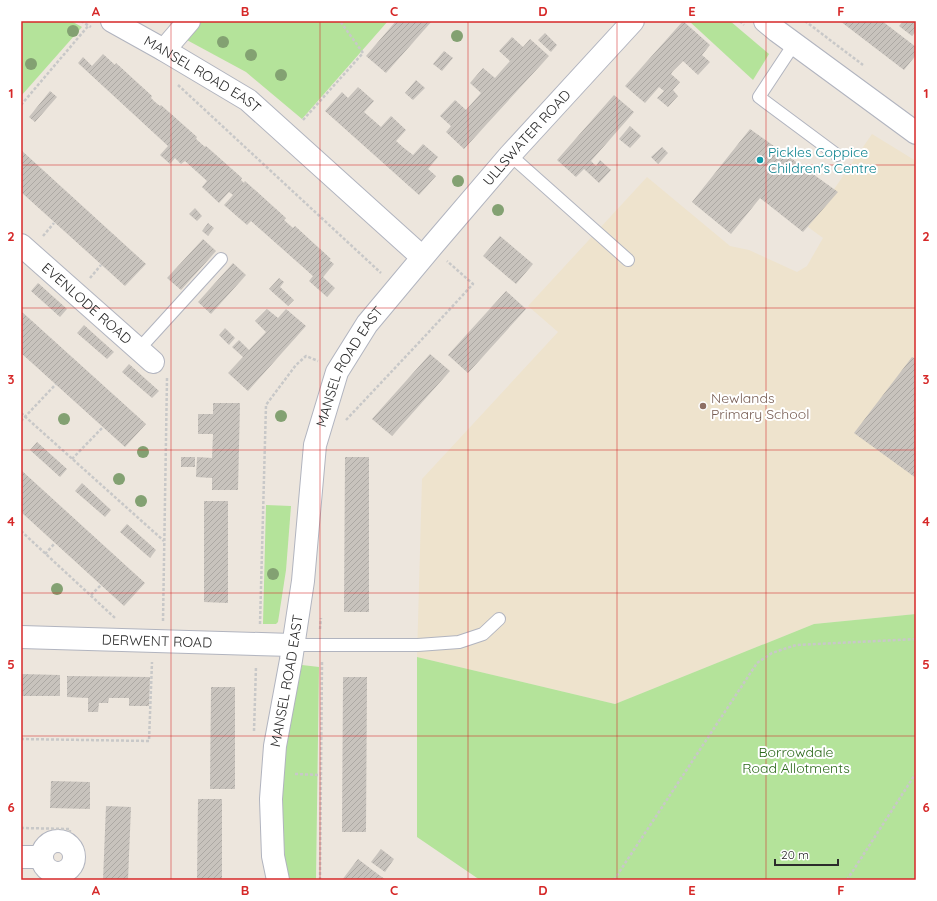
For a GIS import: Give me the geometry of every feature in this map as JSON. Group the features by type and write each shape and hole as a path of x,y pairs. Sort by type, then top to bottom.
{"street":[{"path":"164,50 189,21"},
{"name":"ULLSWATER ROAD","path":"422,257 510,155 633,21"},
{"path":"765,21 916,133"},
{"name":"MANSEL ROAD EAST","path":"104,25 164,50 248,100 422,257 367,324 337,372 315,445 303,581 292,644 290,667 275,746 271,799 273,856 278,880"},
{"name":"EVENLODE ROAD","path":"21,245 146,355"},
{"name":"DERWENT ROAD","path":"21,637 292,644"},
{"path":"31,857 50,842 62,841 69,846"}],"lane":[{"path":"794,44 759,97 837,155"},
{"path":"510,155 628,260"},
{"path":"146,355 220,259"},
{"path":"292,644 418,644 458,642 483,634 499,619"}],"path":[{"path":"81,21 89,25 104,25"},
{"path":"288,136 363,53 340,21"},
{"path":"805,21 867,68"},
{"path":"21,105 89,25"},
{"path":"173,80 385,277"},
{"path":"344,422 473,284 444,258"},
{"path":"21,739 149,741 165,542 167,375 146,355"},
{"path":"260,624 266,405 296,365 306,356 325,363"},
{"path":"21,421 56,384"},
{"path":"21,413 165,542"},
{"path":"72,459 103,427"},
{"path":"21,531 119,622"},
{"path":"45,554 55,543"},
{"path":"91,595 101,585"},
{"path":"614,880 757,663 772,652 796,645 916,639"},
{"path":"254,733 256,660"},
{"path":"847,880 916,773"},
{"path":"21,828 70,829 69,846"}],"shaded area":[{"name":"Newlands Primary School","path":"872,134 916,161 916,614 814,624 615,704 417,657 422,479 558,332 528,306 647,177 730,246 749,250 797,272 807,266 823,238 808,227"}],"green space":[{"path":"21,21 71,21 82,27 21,96"},
{"path":"202,21 388,21 302,119 246,72 185,39"},
{"path":"689,21 730,21 769,54 753,80"},
{"path":"266,505 291,506 286,570 278,622 276,624 263,624"},
{"name":"Borrowdale Road Allotments","path":"916,614 916,880 480,880 417,837 417,657 615,704 814,624"},
{"path":"302,665 319,667 316,880 288,880 282,821 283,776 292,710"}],"building":[{"path":"396,21 432,21 386,73 366,56"},
{"path":"683,21 710,45 702,55 710,62 698,75 683,61 673,71 671,74 680,82 673,90 678,96 668,107 657,98 664,91 659,87 645,103 625,86"},
{"path":"840,21 882,21 916,47 916,55 904,70"},
{"path":"903,21 916,22 916,31 912,36 899,26"},
{"path":"545,33 557,45 551,52 538,40"},
{"path":"512,37 523,47 530,39 549,56 464,149 446,132 451,126 440,116 455,100 466,110 481,93 470,83 483,68 495,78 510,61 499,51"},
{"path":"444,51 453,58 442,71 433,64"},
{"path":"103,54 115,65 116,63 152,96 151,98 155,102 160,106 161,105 197,137 196,139 242,178 241,180 244,183 245,181 286,218 284,220 293,228 295,226 331,259 329,260 334,264 323,277 335,288 327,297 309,281 313,276 251,221 247,225 224,205 233,195 229,192 219,203 202,187 207,181 185,161 181,164 175,158 170,164 160,155 168,146 78,63 83,57 92,66"},
{"path":"416,80 425,88 413,100 405,93"},
{"path":"358,87 374,101 364,112 381,127 391,116 406,130 396,141 404,148 413,155 423,144 438,157 428,169 436,176 419,195 325,111 342,92 348,98"},
{"path":"50,91 57,97 35,122 29,117"},
{"path":"614,95 634,112 591,161 596,166 600,160 611,170 599,183 584,169 576,177 557,160"},
{"path":"630,126 641,136 630,148 619,139"},
{"name":"Pickles Coppice Children's Centre","path":"750,129 838,192 803,232 760,198 731,234 692,202"},
{"path":"662,147 668,153 658,164 651,157"},
{"path":"21,150 146,264 125,286 21,192"},
{"path":"195,208 202,216 197,221 189,214"},
{"path":"208,223 214,228 208,236 202,231"},
{"path":"500,236 533,264 516,284 483,256"},
{"path":"203,239 216,251 181,290 167,278"},
{"path":"233,263 246,275 211,314 198,302"},
{"path":"279,278 284,282 280,287 294,300 288,306 269,289"},
{"path":"38,283 67,309 60,317 31,291"},
{"path":"506,291 526,309 468,373 448,355"},
{"path":"267,309 278,318 286,309 306,326 248,391 228,373 243,357 232,347 239,340 249,350 266,332 255,321"},
{"path":"21,311 146,424 125,447 21,353"},
{"path":"84,325 114,352 107,359 77,333"},
{"path":"225,328 235,338 229,345 219,335"},
{"path":"430,354 450,371 392,436 372,419"},
{"path":"912,357 916,359 916,478 854,433"},
{"path":"129,364 159,391 152,398 122,372"},
{"path":"213,403 240,403 238,490 212,490 212,478 196,477 197,457 212,458 213,434 198,434 198,414 213,414"},
{"path":"37,442 67,469 60,477 30,450"},
{"path":"181,457 195,457 195,467 181,467"},
{"path":"345,457 369,457 369,612 344,612"},
{"path":"21,470 145,583 124,606 21,512"},
{"path":"82,483 111,510 105,517 75,491"},
{"path":"204,501 228,501 228,603 204,602"},
{"path":"127,524 156,550 150,558 120,532"},
{"path":"21,674 60,675 60,696 21,696"},
{"path":"67,676 150,677 149,706 129,706 129,698 109,698 108,703 99,703 98,712 88,712 88,698 67,697"},
{"path":"343,677 367,677 366,832 342,832"},
{"path":"211,687 235,687 235,789 210,789"},
{"path":"51,781 90,782 90,809 50,808"},
{"path":"198,799 222,799 222,880 197,880"},
{"path":"106,806 131,807 128,880 103,880"},
{"path":"381,849 394,859 385,872 371,862"},
{"path":"358,859 375,872 386,880 342,880"}],"place":[{"name":"Pickles Coppice Children's Centre","path":"760,160"},
{"name":"Newlands Primary School","path":"703,406"}]}
